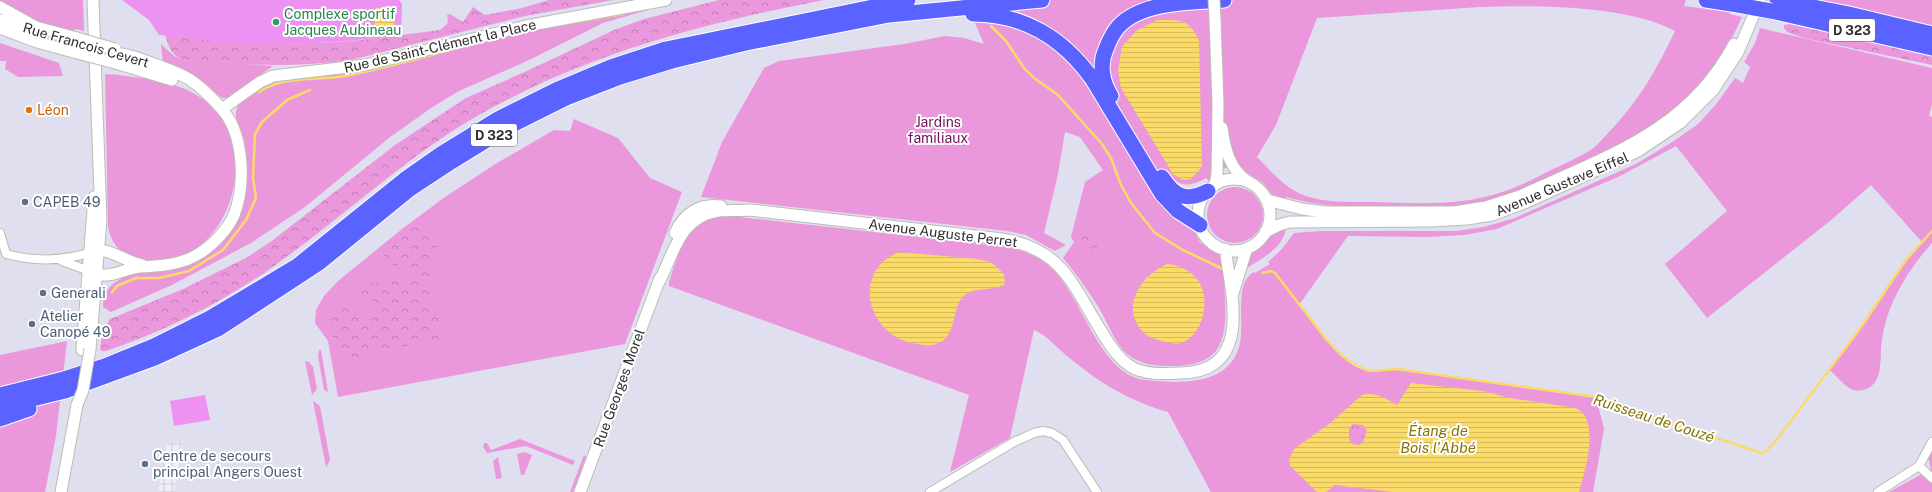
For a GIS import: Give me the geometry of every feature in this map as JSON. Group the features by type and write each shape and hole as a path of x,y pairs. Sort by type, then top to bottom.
{"highway":[{"name":"D 323","path":"0,407 65,385 104,366 154,346 210,318 297,266 404,180 441,154 498,119 556,90 611,67 666,50 911,6 1042,0"},
{"path":"1211,188 1198,196 1186,197 1176,194 1169,188 1108,92 1103,75 1103,56 1119,27 1129,18 1161,6 1224,0"},
{"name":"D 323","path":"1706,0 1738,5 1774,6 1849,14 1932,34"},
{"path":"911,6 936,16 967,14 1001,16 1027,24 1056,40 1073,55 1090,75 1130,143 1168,202 1178,211 1200,225"},
{"name":"D 323","path":"1774,6 1932,48"},
{"path":"0,385 49,376 65,385 55,400 0,419"},
{"name":"D 323","path":"0,395 65,385"}],"street":[{"path":"61,492 76,409 77,391 86,350 95,251 101,220 93,0"},
{"name":"Rue de Saint-Clément la Place","path":"222,109 260,82 273,76 365,65 417,54 510,29 666,0"},
{"path":"1214,0 1218,104 1217,166 1211,188 1199,208 1200,225 1209,239 1225,249 1235,250 1247,248 1259,240 1266,232 1270,216 1267,200 1260,190 1247,182 1237,172 1228,158 1218,104"},
{"name":"Avenue Gustave Eiffel","path":"1267,200 1302,209 1325,212 1454,212 1486,207 1520,196 1632,144 1670,120 1697,96 1716,74 1733,45 1754,0"},
{"name":"Avenue Gustave Eiffel","path":"1266,232 1279,224 1290,222 1438,221 1467,219 1492,215 1526,202 1632,154 1656,141 1680,124 1714,89 1738,52 1760,0"},
{"path":"0,7 36,27 77,45 115,55"},
{"name":"Rue Francois Cevert","path":"0,20 77,45"},
{"name":"Rue Francois Cevert","path":"0,28 36,42 77,45"},
{"name":"Rue Francois Cevert","path":"115,55 151,72 183,84 211,98"},
{"name":"Rue Francois Cevert","path":"93,272 103,275 118,273 134,268 178,264 200,253 220,236 234,216 239,195 240,148 234,129 222,109 189,79 126,55 115,55"},
{"path":"1211,188 1221,182 1232,179 1247,182"},
{"name":"Avenue Auguste Perret","path":"698,213 750,210 1021,242 1044,252 1064,270 1112,349 1131,367 1145,372 1194,373 1207,370 1228,348 1233,333 1233,294 1225,249"},
{"name":"Rue Georges Morel","path":"580,492 658,284 678,238 698,213"},
{"path":"0,233 3,255 57,260 70,259 95,251"},
{"name":"Avenue Auguste Perret","path":"1233,294 1247,248"},
{"name":"Rue Francois Cevert","path":"95,251 108,251 131,263 148,267"},
{"path":"57,260 93,272"},
{"path":"930,492 1012,443 1034,433 1048,432 1063,440 1097,492"},
{"path":"1878,492 1919,466 1932,442"},
{"path":"1919,466 1932,478"}],"green space":[{"path":"0,0 83,0 84,31 76,29 73,31 19,17 0,5"},
{"path":"549,0 613,0 525,16 351,60 330,63 267,65 183,60 173,53 169,47 165,35 259,43 347,41 440,30 448,23 447,15 450,14 463,22 473,7 485,15 522,8"},
{"path":"719,0 824,0 727,21 631,48 584,65 539,85 494,107 430,146 309,240 268,270 225,298 178,322 130,342 106,351 102,351 100,349 103,330 110,319 183,289 246,258 273,240 395,145 466,98 614,30 644,19"},
{"name":"Jardins familiaux","path":"965,0 1686,0 1684,6 1730,12 1730,14 1742,17 1733,36 1711,71 1683,102 1667,115 1632,138 1616,146 1518,192 1488,202 1454,207 1369,207 1327,205 1300,201 1286,197 1286,201 1274,197 1263,183 1247,173 1238,164 1213,172 1209,181 1206,178 1193,184 1181,184 1172,179 1161,204 1175,217 1193,229 1200,242 1213,252 1214,250 1222,255 1225,312 1223,337 1212,355 1202,361 1190,365 1173,366 1143,363 1127,354 1115,338 1091,295 1063,258 1074,242 1071,237 1085,182 1103,170 1080,137 1065,132 1058,174 1044,233 1066,245 1055,251 1026,235 1007,231 701,197 722,142 764,68 779,61 904,44 945,36 964,38 984,44","holes":["1527,6 1580,8 1607,11 1655,22 1675,31 1654,71 1631,107 1597,145 1576,158 1526,183 1486,197 1436,203 1344,202 1317,199 1301,194 1288,187 1257,157 1276,125 1317,18 1480,7","1180,267 1193,275 1200,284 1203,294 1204,309 1136,294 1147,277"]},
{"path":"1815,0 1932,0 1932,26"},
{"path":"658,5 648,10 603,23 525,62 459,91 431,108 389,138 305,207 251,243 172,285 111,312 103,307 107,290 116,281 121,279 121,276 170,270 190,264 243,199 247,157 244,139 236,118 236,111 239,103 256,90 272,82 291,77 343,74 378,67 471,42"},
{"path":"1790,24 1932,56 1932,65 1804,38 1787,32 1784,25"},
{"path":"1760,28 1932,68 1932,104 1929,116 1932,117 1932,243 1907,276 1894,300 1885,326 1881,346 1879,374 1872,386 1860,391 1854,390 1845,385 1829,370 1862,326 1906,260 1922,242 1871,185 1830,221 1707,318 1665,264 1727,211 1676,146 1620,176 1497,229 1464,235 1429,237 1348,236 1299,305 1329,344 1338,353 1347,361 1367,371 1379,372 1398,369 1596,397 1604,429 1593,492 1211,492 1168,412 1141,403 1106,385 1083,369 1044,336 1034,330 1010,438 950,472 969,395 669,286 677,257 688,236 695,228 715,217 730,216 1009,247 1032,255 1052,269 1063,282 1104,351 1116,365 1130,375 1146,380 1174,382 1203,379 1216,375 1235,357 1240,343 1242,292 1244,283 1254,272 1255,273 1270,264 1268,262 1282,249 1294,233 1321,231 1456,231 1484,227 1515,218 1636,164 1674,141 1698,124 1717,103 1735,78 1743,83 1750,67 1744,62 1755,43"},
{"path":"0,43 59,63 63,76 18,77 5,69 6,61 0,61"},
{"path":"161,44 174,56 183,60 273,66 227,98 222,98 207,87 163,63"},
{"path":"105,74 148,79 177,86 195,94 219,115 232,142 235,173 230,203 216,229 194,250 167,260 135,258 124,253 113,242 108,225"},
{"path":"574,119 618,138 650,178 682,192 625,344 338,397 328,341 315,323 316,310 324,296 338,281 402,229 445,197 497,163 554,130 570,131"},
{"path":"1229,187 1241,187 1251,191 1259,199 1263,209 1263,221 1259,231 1251,239 1241,243 1229,243 1219,239 1211,231 1207,221 1207,209 1211,199 1219,191"},
{"path":"1085,223 1088,224 1098,245 1094,253 1089,253 1080,247"},
{"path":"415,226 436,235 439,241 430,267 401,272 400,266 382,263 380,259 388,252 390,246"},
{"path":"1286,227 1281,241 1276,247 1265,257 1246,269 1250,253 1262,245 1271,234"},
{"path":"430,271 428,302 439,318 439,339 437,344 420,342 403,347 372,352 365,359 356,361 345,359 338,354 327,316 327,312 330,308 353,307 365,314 374,309 375,301 359,299 355,296 356,291 364,285"},
{"path":"67,341 56,436 45,492 0,492 0,355"},
{"path":"319,350 321,350 328,392 324,390 318,356"},
{"path":"305,361 309,362 313,367 317,389 312,395"},
{"path":"313,401 320,406 330,460 326,467"},
{"path":"1353,426 1362,427 1364,431 1362,442 1359,444 1353,443 1350,439 1350,428"},
{"path":"520,439 575,461 573,465 526,446 487,453 483,447 484,443 487,443 491,450"},
{"path":"1932,449 1932,492 1889,492 1931,469 1928,458"},
{"path":"525,452 532,455 524,475 521,475 517,454"},
{"path":"584,455 586,457 573,492 570,492"},
{"path":"498,457 502,478 496,479 493,461"}],"shaded area":[{"name":"Complexe sportif Jacques Aubineau","path":"122,0 399,0 402,4 401,35 361,40 302,44 262,44 159,35 149,20"},
{"path":"205,395 210,420 174,426 170,401"},
{"path":"183,441 174,492 158,492 167,444"}],"water":[{"path":"376,7 396,9 394,28 374,26"},
{"path":"1157,20 1172,20 1187,24 1195,33 1199,41 1202,167 1191,179 1183,180 1173,174 1121,88 1118,70 1122,47 1136,31"},
{"path":"898,252 978,259 991,262 1004,274 1005,284 1000,287 969,292 964,296 957,307 949,333 946,338 940,342 933,345 911,343 890,333 882,325 871,305 871,283 877,268 885,260"},
{"path":"1167,264 1187,270 1199,281 1204,294 1204,312 1198,329 1185,341 1177,344 1157,340 1145,334 1136,323 1133,313 1133,303 1141,284 1157,269"},
{"name":"Étang de Bois l'Abbé","path":"1411,383 1483,391 1510,398 1576,408 1584,414 1588,423 1590,434 1585,472 1579,492 1393,492 1335,485 1326,492 1317,492 1290,466 1289,460 1294,449 1329,424 1362,395 1376,395 1397,405","holes":["1353,424 1363,425 1367,431 1363,443 1359,445 1352,444 1349,439 1349,428"]}],"waterway":[{"path":"571,23 623,14"},
{"name":"Ruisseau de Couzé","path":"991,26 1006,41 1024,68 1034,78 1058,95 1102,144 1111,158 1121,185 1131,203 1155,233 1183,250 1223,269"},
{"path":"259,92 279,83 345,76 390,66 464,46"},
{"path":"112,292 117,286 136,278 159,278 189,271 223,250 246,220 256,198 253,178 255,134 262,122 287,100 310,90"},
{"name":"Ruisseau de Couzé","path":"1262,273 1271,271 1275,273 1326,339 1340,354 1349,361 1368,371 1398,369 1596,397 1761,453 1765,452 1775,442 1862,326 1906,260 1932,231"}],"place":[{"name":"Complexe sportif Jacques Aubineau","path":"276,22"},
{"name":"Léon","path":"29,110"},
{"name":"CAPEB 49","path":"25,202"},
{"name":"Generali","path":"43,293"},
{"name":"Atelier Canopé 49","path":"32,324"},
{"name":"Centre de secours principal Angers Ouest","path":"145,464"}]}
